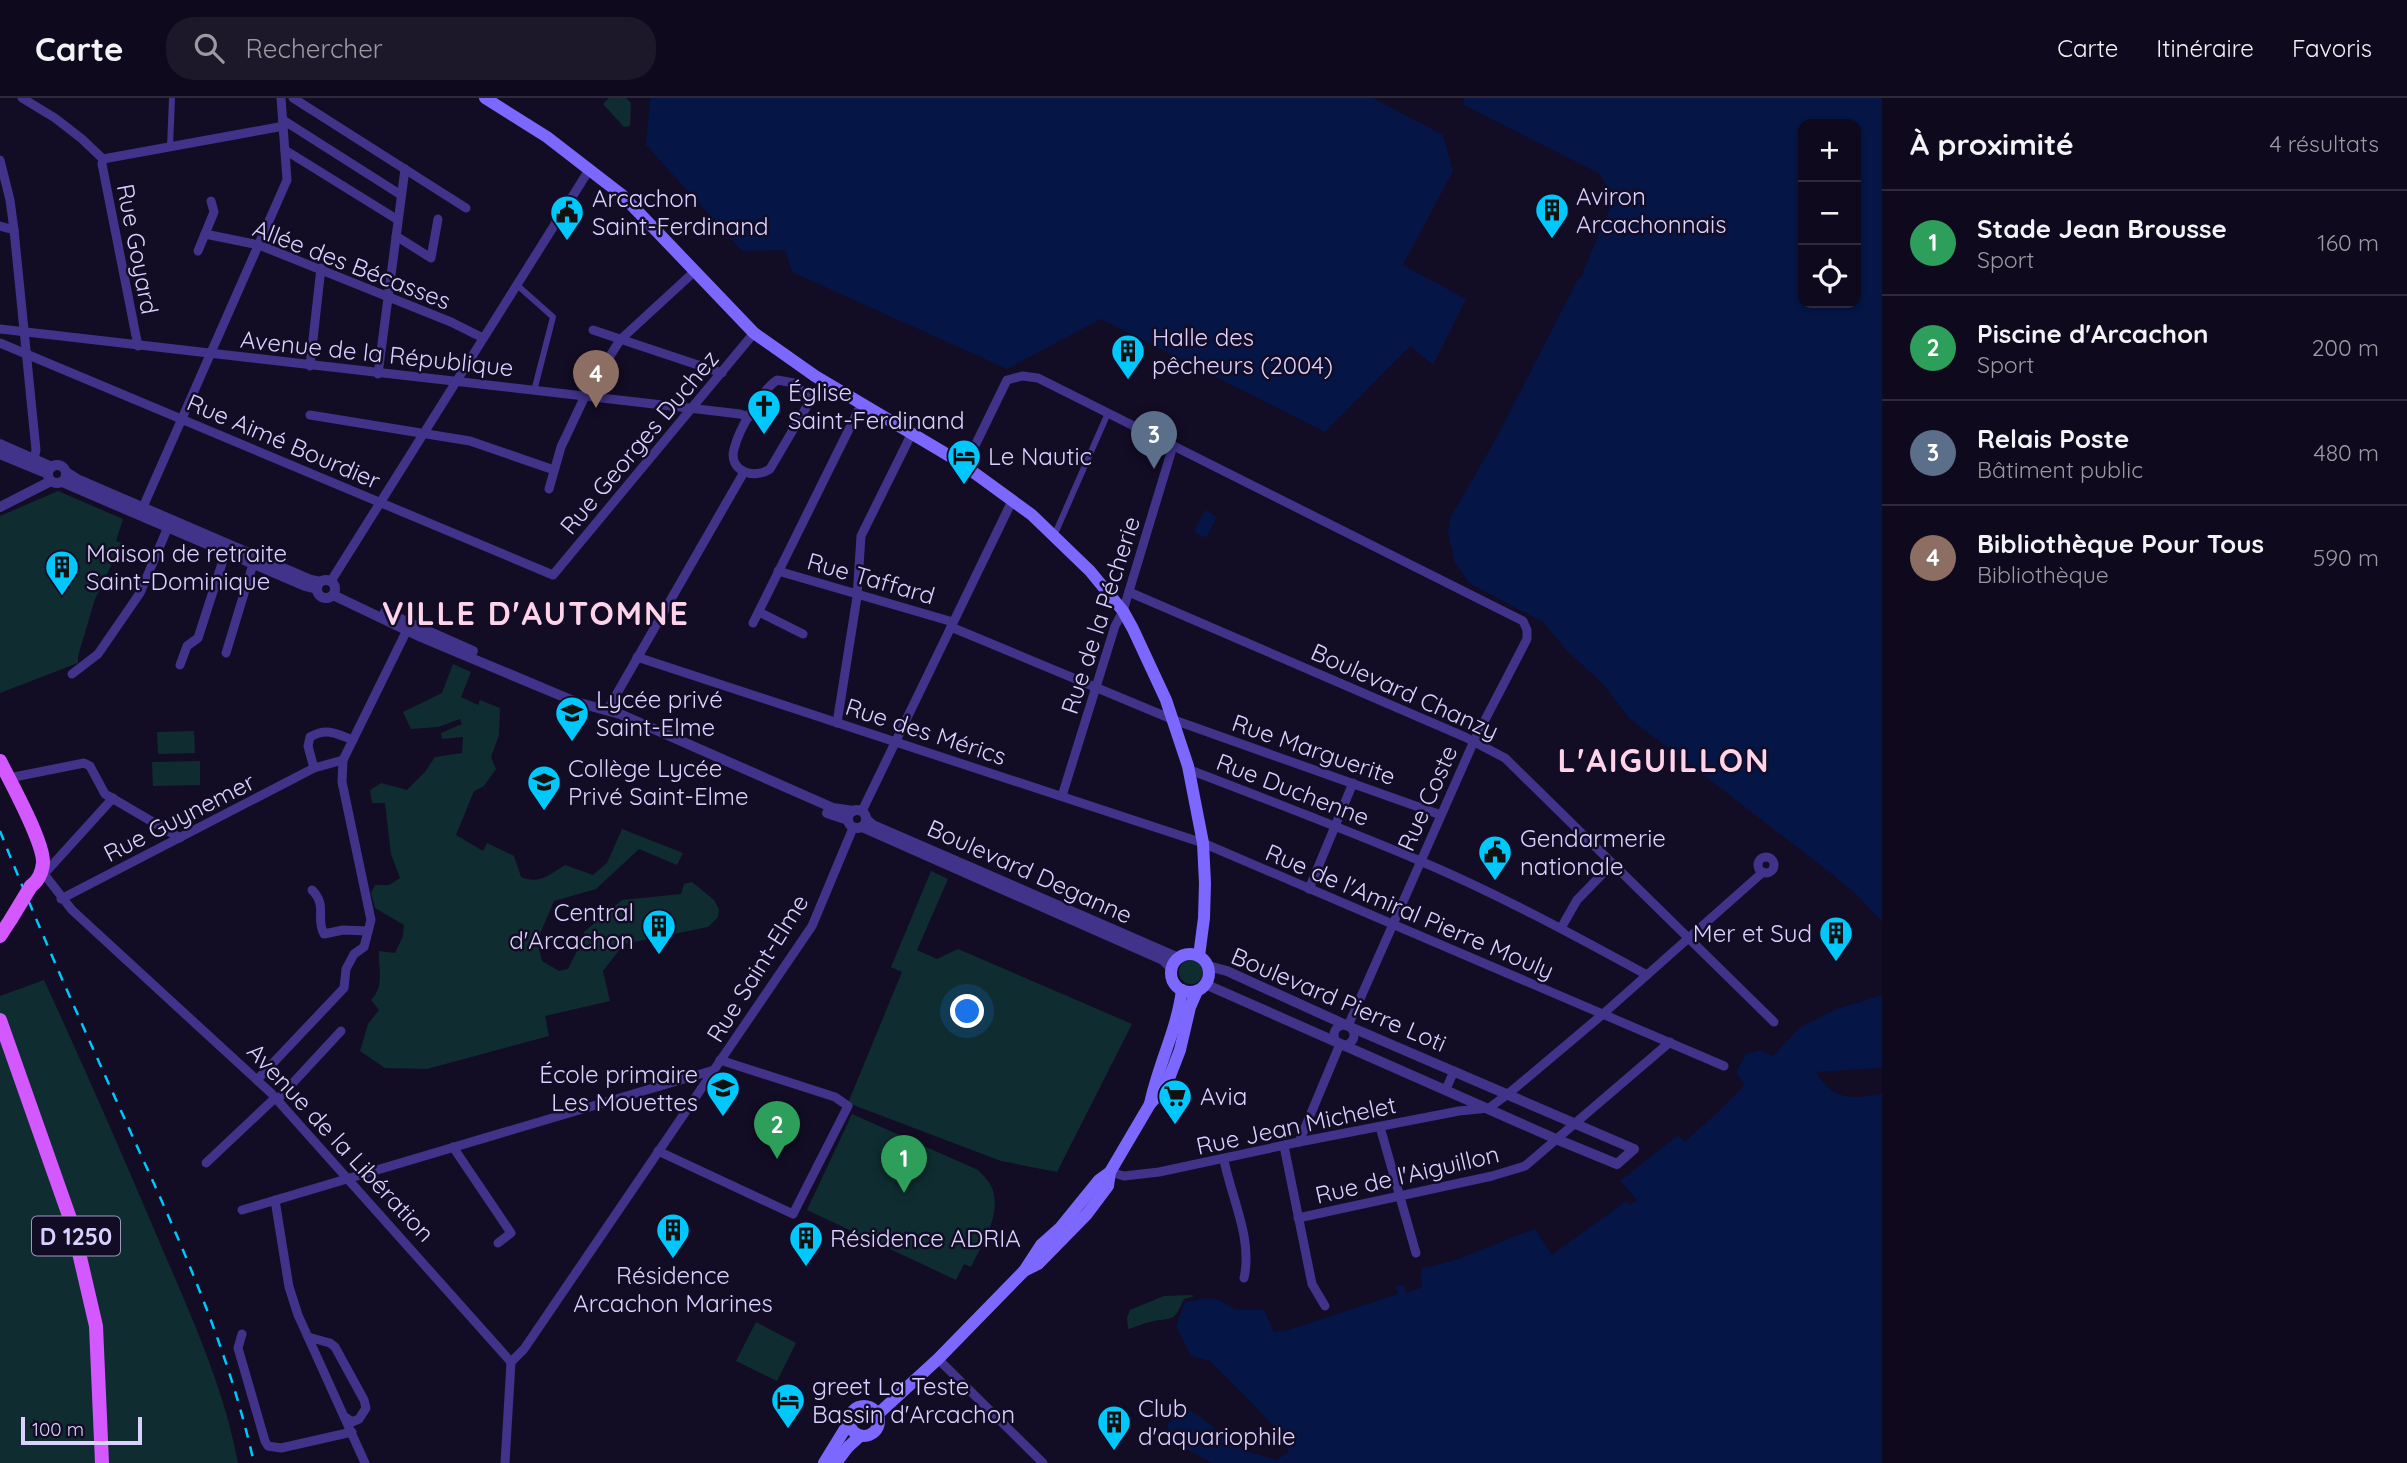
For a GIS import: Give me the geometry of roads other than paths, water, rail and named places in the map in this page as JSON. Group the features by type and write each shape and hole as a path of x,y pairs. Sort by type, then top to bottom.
{"main road":[{"path":"485,98 538,131 622,195 754,333 802,368 965,466 1032,515 1090,571 1123,611 1148,659 1174,720 1189,770 1203,843 1204,918 1199,956"},
{"name":"Avenue de la Libération","path":"0,761 18,794 43,859 42,874"},
{"name":"Avenue de la Libération","path":"9,779 10,798 36,859 30,886"},
{"path":"0,936 5,923 30,886 42,874"},
{"path":"877,1414 938,1359 1024,1271 1041,1245 1060,1228 1099,1180 1110,1172 1150,1104 1166,1086 1180,1051 1190,1007 1208,979 1208,966 1199,956 1188,954 1175,963 1172,979 1182,990 1180,1005 1150,1104"},
{"path":"1182,990 1201,988"},
{"name":"D 1250","path":"0,1020 73,1227 96,1326 102,1463"},
{"path":"824,1463 848,1424 850,1414 857,1407 871,1408 879,1419 877,1429 870,1436 860,1436 852,1432 848,1424"},
{"path":"836,1463 860,1436"}],"street":[{"path":"22,98 55,118 103,159 283,123 401,195"},
{"path":"170,147 172,98"},
{"path":"143,507 287,180 281,98"},
{"path":"293,98 466,208"},
{"path":"285,150 398,220"},
{"name":"Rue Goyard","path":"103,159 138,346"},
{"path":"0,160 14,230 36,450 34,459"},
{"path":"378,373 405,169"},
{"path":"327,587 589,170"},
{"path":"198,251 214,212 211,201"},
{"path":"396,236 431,258 438,219"},
{"path":"0,226 14,230"},
{"name":"Allée des Bécasses","path":"205,234 259,245 321,268 483,338"},
{"path":"310,366 321,268"},
{"path":"549,489 561,447 585,396 620,340 695,271"},
{"path":"517,285 553,317 534,391"},
{"name":"Avenue de la République","path":"0,330 740,414 749,418"},
{"path":"593,330 722,373"},
{"name":"Rue Georges Duchez","path":"553,575 754,333"},
{"name":"Rue Aimé Bourdier","path":"0,343 553,575"},
{"path":"794,383 802,368"},
{"name":"Rue Coste","path":"965,466 1007,380 1022,376 1038,378 1523,621 1527,639 1474,741 1348,1026 1354,1033 1353,1039 1349,1044 1340,1044"},
{"path":"777,380 794,383 808,398 807,406 769,469 760,474 751,475 744,472 734,461 733,454 749,418 767,387 777,380"},
{"path":"754,623 862,403"},
{"path":"1054,536 1108,413"},
{"path":"310,415 470,441 554,470"},
{"path":"837,723 857,594 861,536 911,435"},
{"name":"Boulevard Deganne","path":"0,444 34,459 56,475 77,479 576,695 594,699 624,724 873,825 1175,963"},
{"name":"Rue de la Pécherie","path":"1062,796 1174,446"},
{"name":"Boulevard Deganne","path":"0,454 56,475 305,586 327,587 407,631 576,702 608,709"},
{"path":"608,709 744,472"},
{"path":"0,507 56,475"},
{"name":"Rue Saint-Elme","path":"512,1362 524,1349 812,926 857,819 1012,501"},
{"path":"72,674 98,654 139,593 168,527"},
{"path":"180,665 187,646 198,639 226,551"},
{"path":"226,653 253,564"},
{"name":"Rue Taffard","path":"778,571 952,624 1096,688"},
{"name":"Boulevard Chanzy","path":"1129,592 1474,741 1505,758 1774,1022"},
{"path":"759,612 803,635"},
{"path":"257,1080 344,988 346,968 354,954 364,947 371,915 342,782 343,760 407,631"},
{"name":"Rue des Mérics","path":"637,657 1203,843"},
{"name":"Rue Marguerite","path":"1096,688 1174,720 1441,815"},
{"path":"314,768 307,746 310,737 320,731 327,731 353,740"},
{"name":"Rue Guynemer","path":"61,898 314,768 343,760"},
{"path":"9,779 84,763 90,766 105,793 180,838"},
{"name":"Rue Duchenne","path":"1189,770 1336,825 1421,861 1561,928 1647,975"},
{"path":"1309,889 1353,783"},
{"path":"42,874 113,798"},
{"name":"Rue de l'Amiral Pierre Mouly","path":"1203,843 1724,1066"},
{"path":"1561,928 1577,900 1612,864"},
{"path":"1489,1108 1603,1014 1763,872"},
{"name":"Avenue de la Libération","path":"42,874 61,898 276,1099 512,1362"},
{"path":"312,890 321,903 321,928 324,934 343,930 368,931"},
{"name":"Boulevard Pierre Loti","path":"1201,988 1340,1044 1617,1164 1634,1149 1227,971 1208,966"},
{"path":"206,1163 276,1099 341,1031"},
{"path":"1556,1139 1670,1042"},
{"path":"1298,1142 1340,1044"},
{"path":"658,1151 793,1214 848,1106 835,1097 720,1060"},
{"path":"242,1210 714,1070"},
{"name":"Boulevard Pierre Loti","path":"1446,1089 1454,1071"},
{"name":"Rue Jean Michelet","path":"1110,1172 1124,1176 1158,1172 1298,1142 1459,1111 1489,1108"},
{"path":"1380,1127 1416,1254"},
{"name":"Rue de l'Aiguillon","path":"1298,1218 1492,1176 1525,1166 1556,1139"},
{"path":"1284,1146 1312,1284 1325,1306"},
{"path":"453,1147 511,1233 498,1243"},
{"path":"1224,1160 1247,1262 1244,1278"},
{"path":"275,1200 289,1287 365,1463"},
{"path":"242,1334 238,1348 268,1446 281,1448 352,1432"},
{"path":"309,1337 330,1343 335,1348 364,1400 366,1408 359,1419 352,1422 343,1415"},
{"path":"938,1359 1043,1463"},
{"path":"505,1463 512,1362"}],"railway":[{"path":"0,831 203,1300 232,1380 254,1463"}],"place":[{"name":"Aviron Arcachonnais","path":"1552,240"},
{"name":"Arcachon Saint-Ferdinand","path":"567,242"},
{"name":"Halle des pêcheurs (2004)","path":"1128,381"},
{"name":"Bibliothèque Pour Tous","path":"596,408"},
{"name":"Église Saint-Ferdinand","path":"764,436"},
{"name":"Relais Poste","path":"1154,469"},
{"name":"Le Nautic","path":"964,486"},
{"name":"Maison de retraite Saint-Dominique","path":"62,597"},
{"name":"Lycée privé Saint-Elme","path":"572,743"},
{"name":"Collège Lycée Privé Saint-Elme","path":"544,812"},
{"name":"Gendarmerie nationale","path":"1495,882"},
{"name":"Central d'Arcachon","path":"659,956"},
{"name":"Mer et Sud","path":"1836,963"},
{"name":"École primaire Les Mouettes","path":"723,1118"},
{"name":"Avia","path":"1175,1126"},
{"name":"Piscine d'Arcachon","path":"777,1159"},
{"name":"Stade Jean Brousse","path":"904,1193"},
{"name":"Résidence Arcachon Marines","path":"673,1260"},
{"name":"Résidence ADRIA","path":"806,1268"},
{"name":"greet La Teste Bassin d'Arcachon","path":"788,1430"},
{"name":"Club d'aquariophile","path":"1114,1452"}],"district":[{"name":"VILLE D'AUTOMNE","path":"536,613"},
{"name":"L'AIGUILLON","path":"1664,760"}]}
